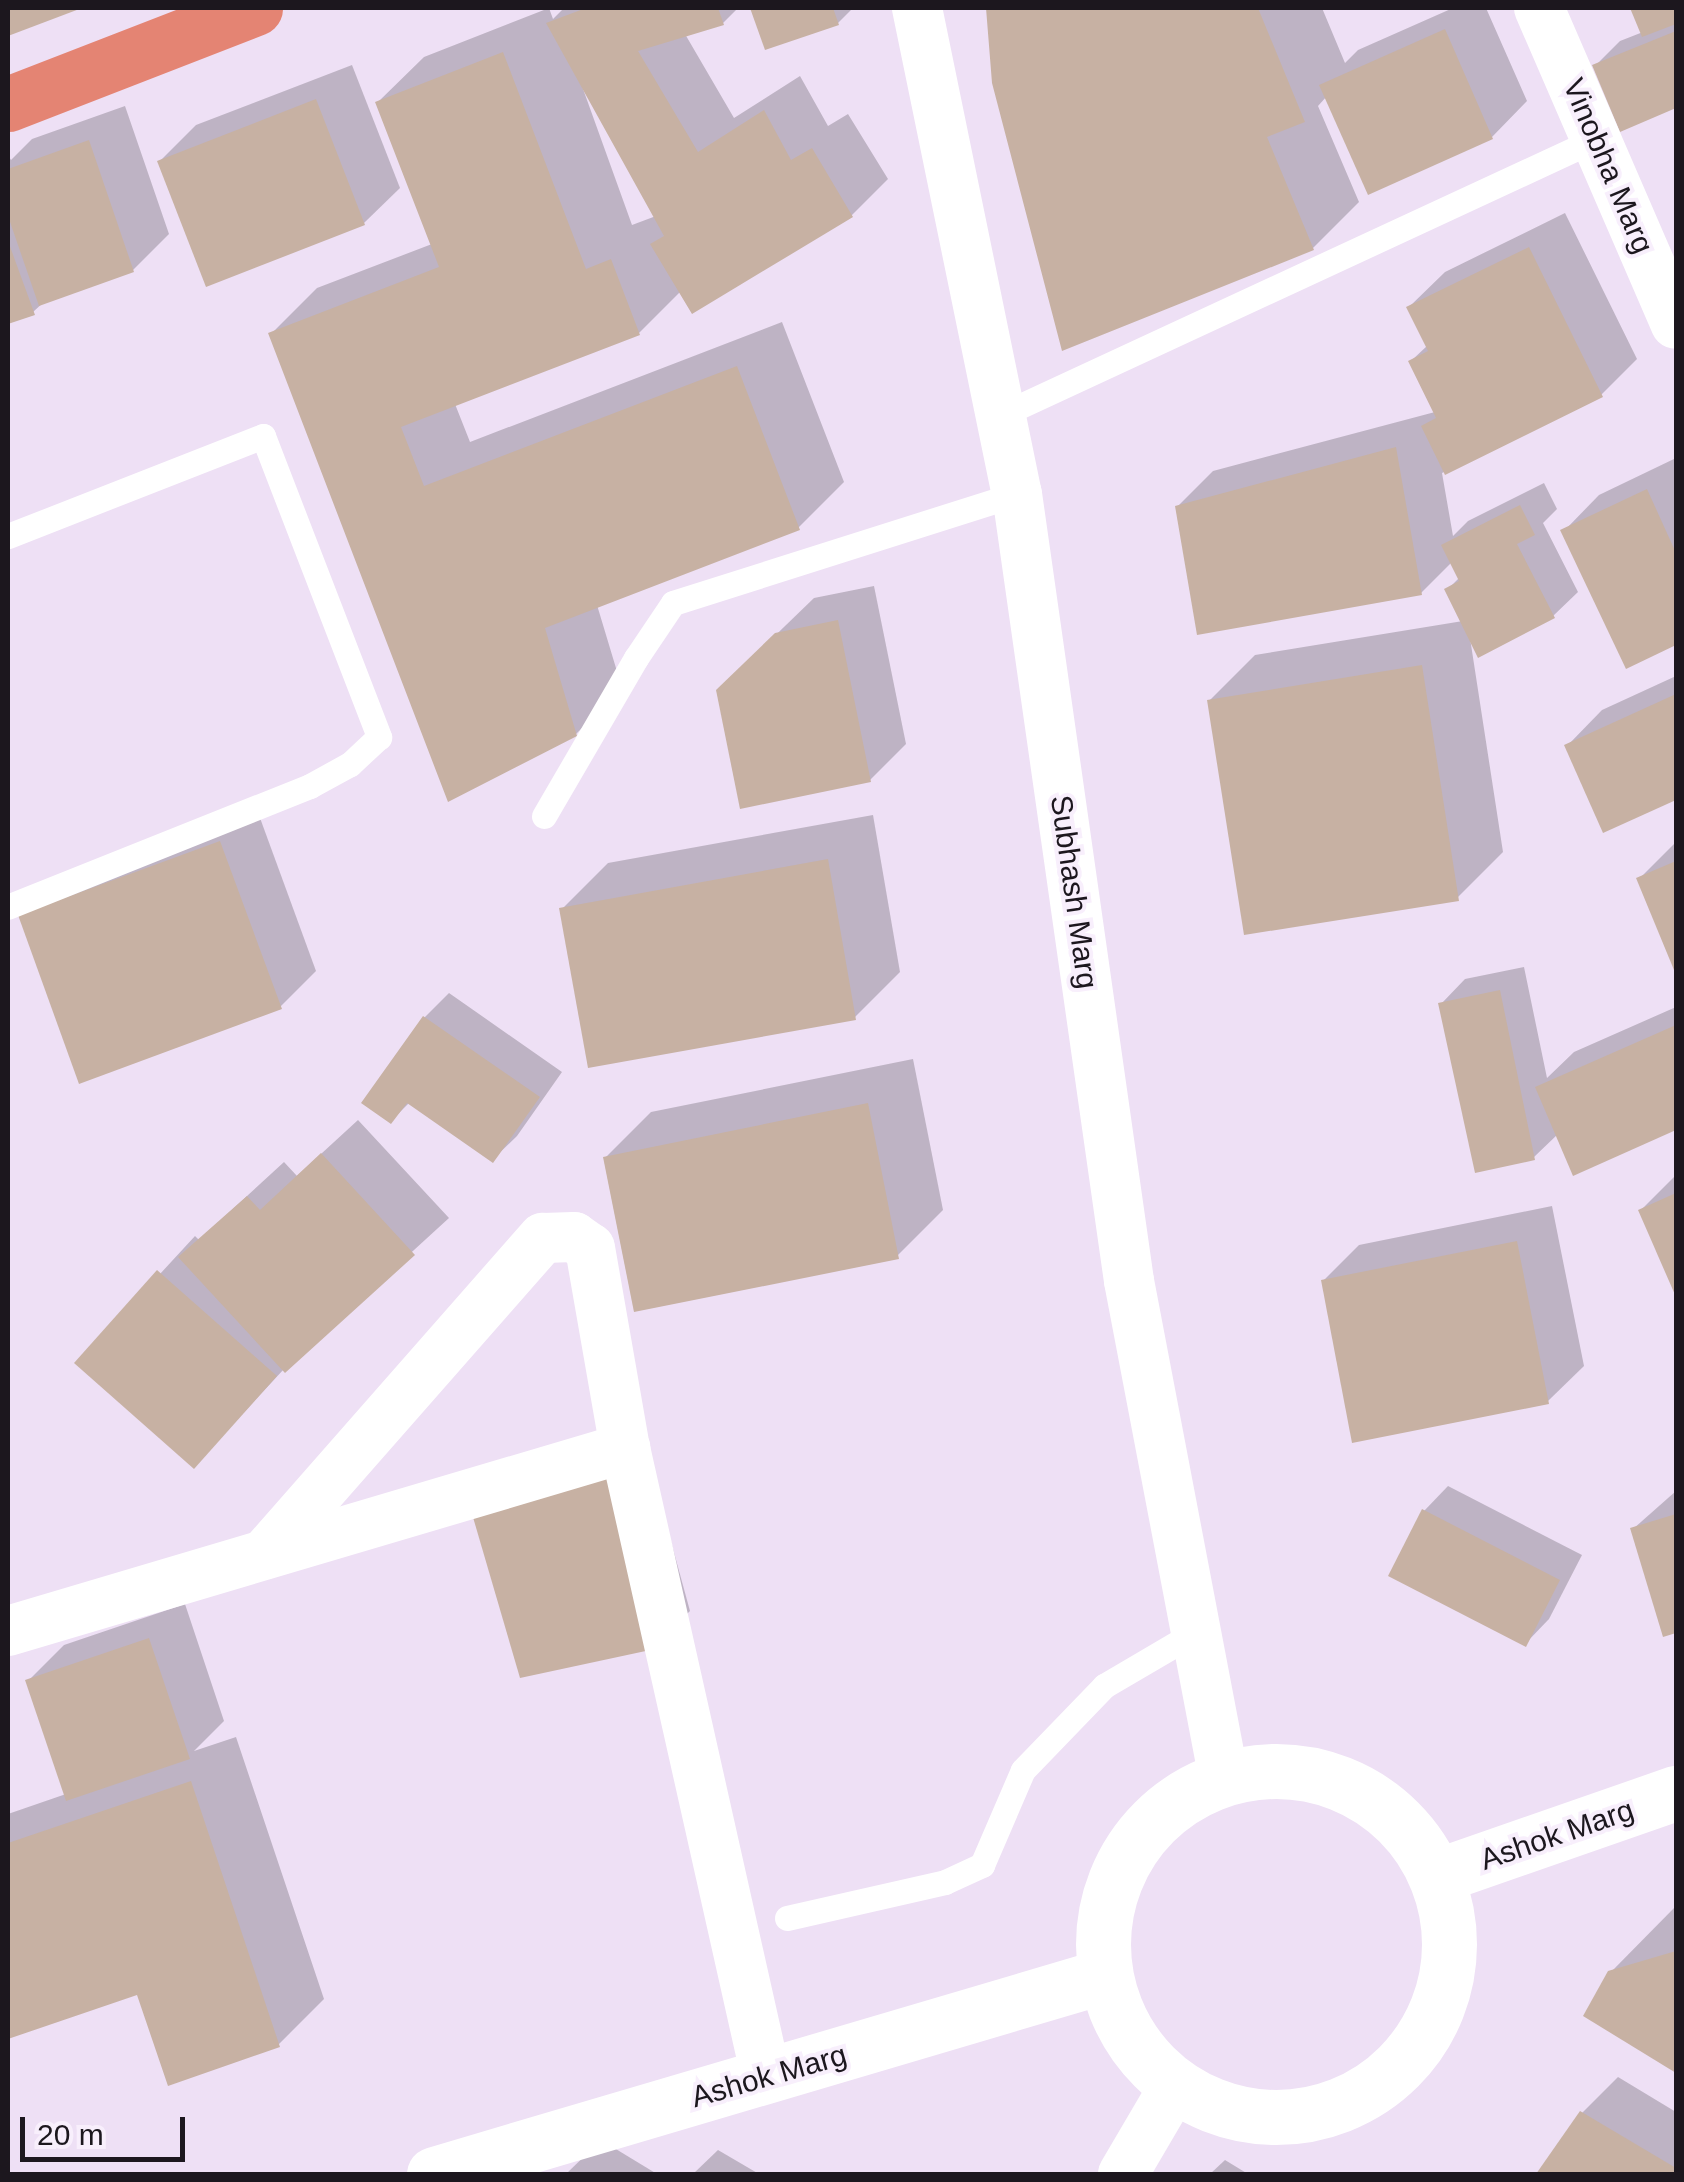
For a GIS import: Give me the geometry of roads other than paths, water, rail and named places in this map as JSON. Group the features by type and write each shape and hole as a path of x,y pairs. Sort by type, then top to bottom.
{"highway":[{"path":"8,104 176,21 255,8"}],"street":[{"name":"Subhash Marg","path":"917,8 1017,494 1129,1281 1224,1779"},
{"name":"Vinobha Marg","path":"1539,8 1676,324"},
{"path":"266,1554 543,1238 574,1237 590,1248 625,1448 766,2076"},
{"path":"8,1631 625,1448"},
{"path":"1295,1771 1358,1790 1398,1819 1437,1876 1451,1939 1448,1977 1419,2045 1363,2096 1287,2118 1238,2115 1174,2087 1128,2037 1104,1976 1106,1903 1134,1844 1184,1797 1224,1779 1295,1771"},
{"name":"Ashok Marg","path":"1437,1876 1676,1793"},
{"name":"Ashok Marg","path":"434,2174 1104,1976"},
{"path":"1123,2174 1174,2087"}],"lane":[{"path":"1001,415 1596,139"},
{"path":"8,536 263,436 379,737 350,764 310,786 8,907"},
{"path":"544,816 673,603 1017,494"},
{"path":"788,1918 945,1882 982,1865 1023,1770 1104,1686 1196,1632"}]}
